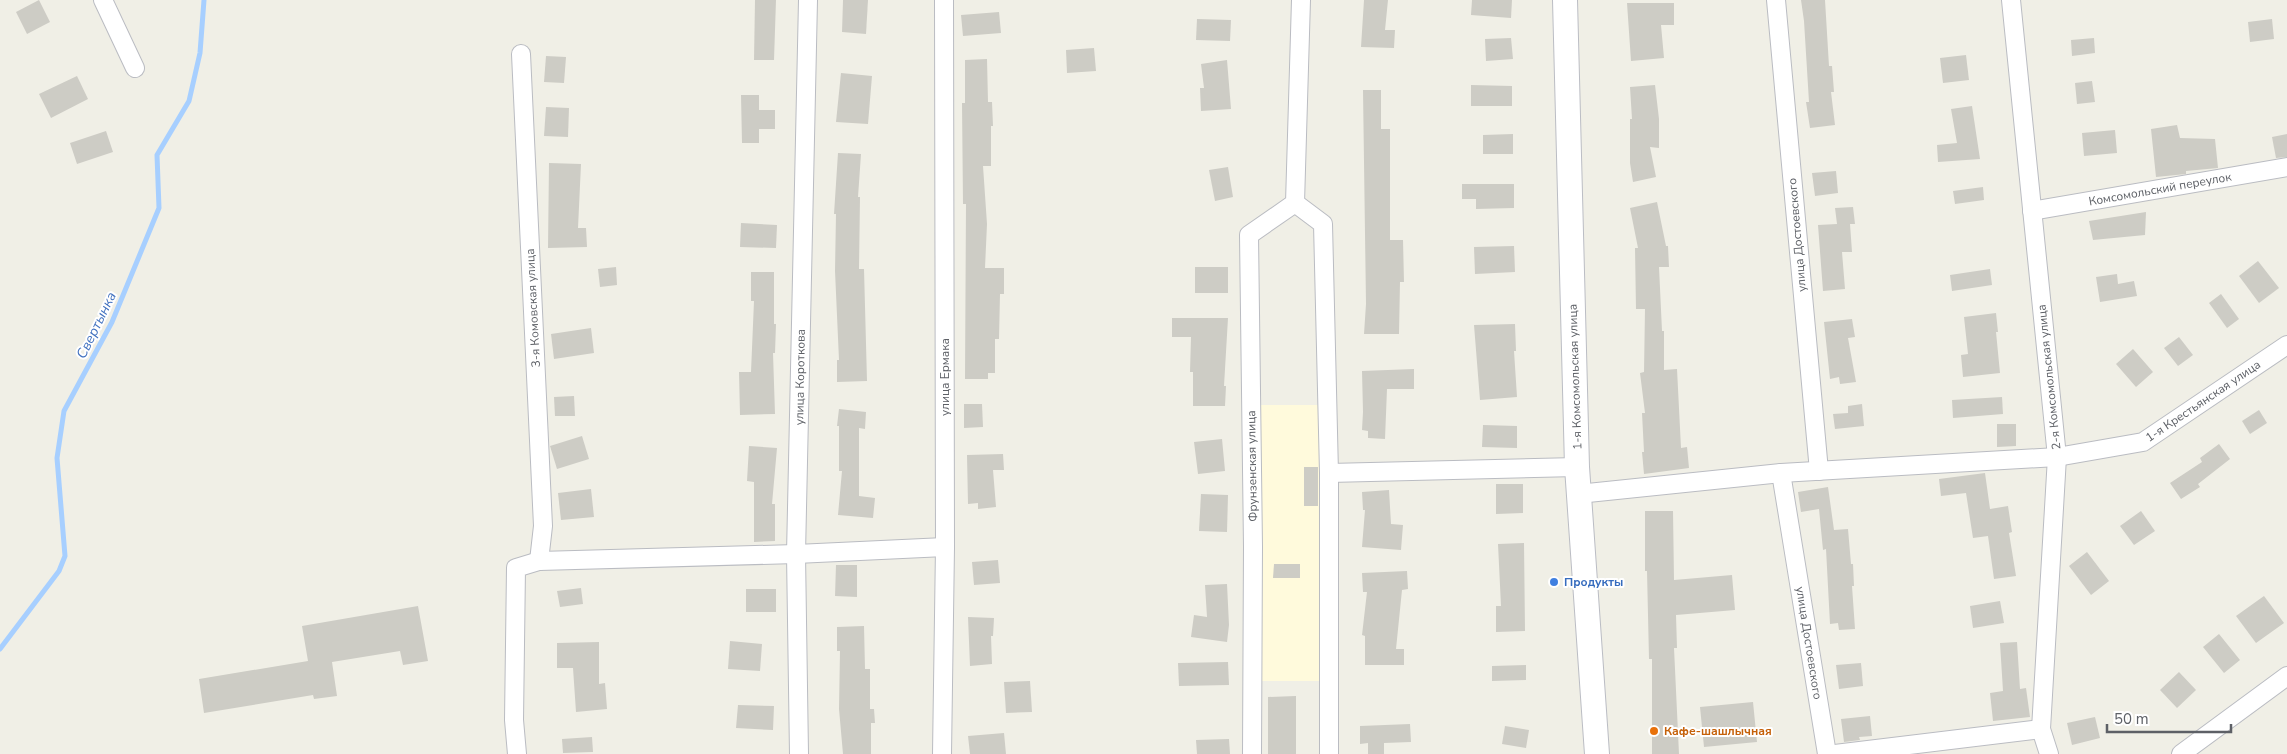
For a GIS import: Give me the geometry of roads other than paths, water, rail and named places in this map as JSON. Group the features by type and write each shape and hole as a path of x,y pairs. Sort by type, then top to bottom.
{"main road":[{"name":"1-я Комсомольская улица","path":"1565,0 1578,494 1597,754"}],"street":[{"path":"103,0 135,68"},
{"name":"улица Короткова","path":"799,754 796,554 808,0"},
{"name":"улица Ермака","path":"942,754 945,547 944,0"},
{"path":"1301,0 1301,63 1295,203 1323,224 1329,473 1329,754"},
{"name":"улица Достоевского","path":"1776,0 1819,470"},
{"name":"2-я Комсомольская улица","path":"2011,0 2057,457 2041,729 2049,754"},
{"name":"3-я Комовская улица","path":"522,54 543,526 539,561"},
{"name":"Комсомольский переулок","path":"2032,211 2287,167"},
{"name":"Фрунзенская улица","path":"1252,754 1254,557 1249,235 1295,203"},
{"name":"1-я Крестьянская улица","path":"1578,494 1819,470 2057,457 2143,442 2287,345"},
{"path":"1329,473 1577,467"},
{"name":"улица Достоевского","path":"1781,473 1827,754"},
{"path":"516,754 514,720 516,568 539,561 796,554 945,547"},
{"path":"2181,754 2287,676"},
{"path":"1835,754 2041,729"}],"waterway":[{"name":"Свертынка","path":"0,649 59,571 65,556 57,458 64,411 112,322 159,208 157,155 189,101 200,53 204,0"}],"place":[{"name":"Продукты","path":"1554,582"},
{"name":"Кафе-шашлычная","path":"1654,731"}]}
